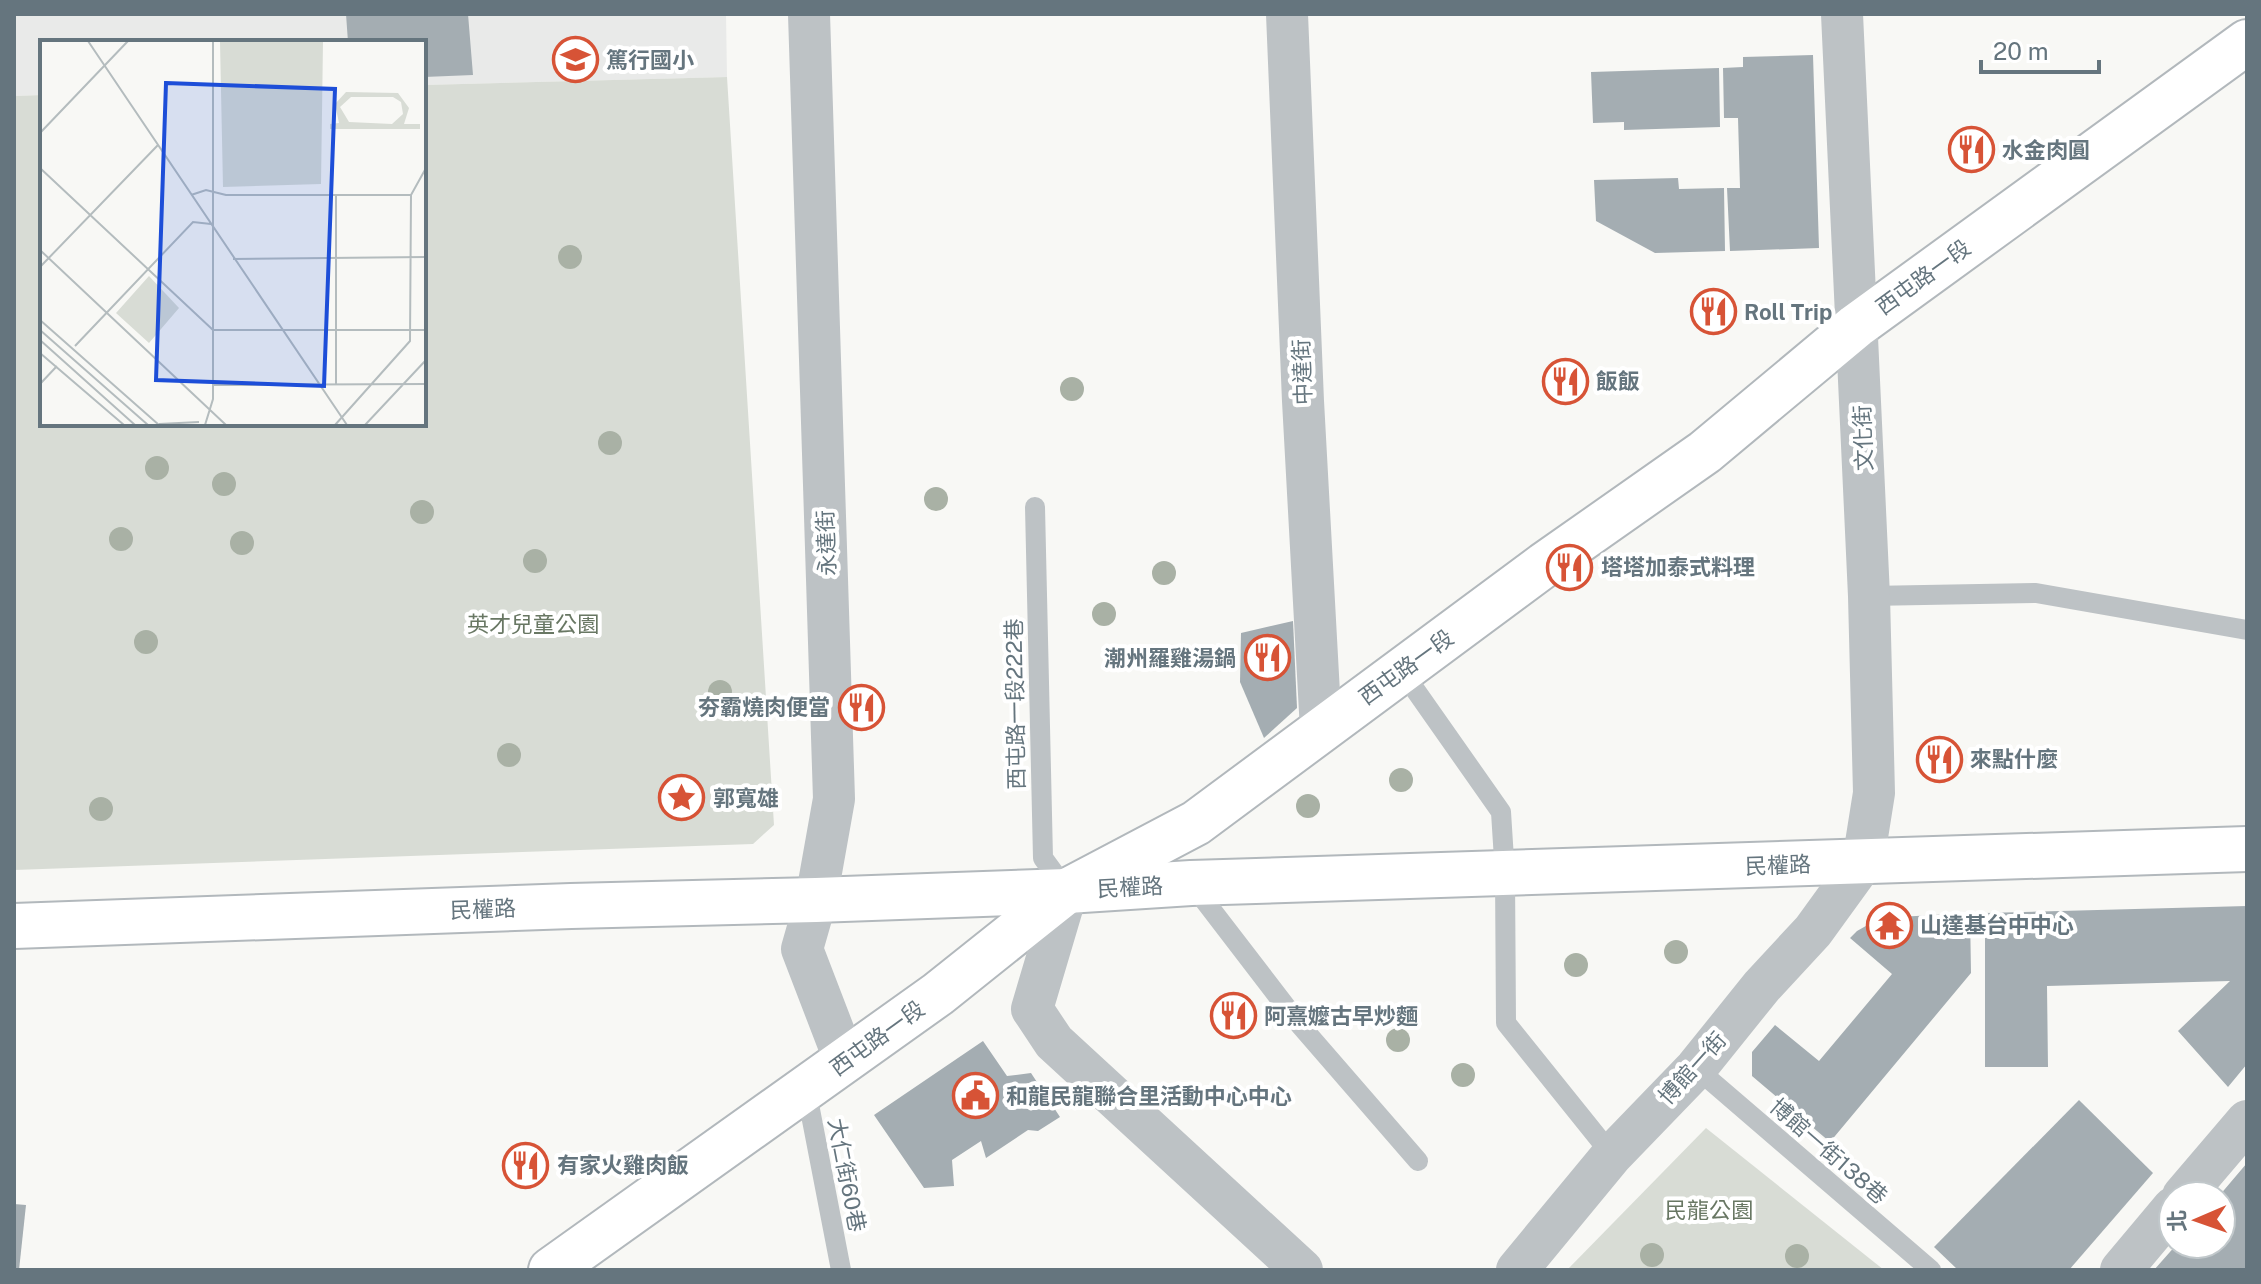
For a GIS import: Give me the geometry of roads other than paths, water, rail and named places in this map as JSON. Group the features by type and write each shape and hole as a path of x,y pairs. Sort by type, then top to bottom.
{"street":[{"name":"永達街","path":"809,14 834,799 816,900 802,949 845,1061"},
{"name":"中達街","path":"1287,14 1321,730"},
{"name":"文化街","path":"1842,14 1860,367 1874,793 1863,862"},
{"name":"西屯路一段","path":"551,1270 938,994 1067,891 1196,823 1544,565 1705,452 1856,326 2247,42"},
{"name":"民權路","path":"14,926 1067,891 1191,883 2247,849"},
{"name":"博館一街","path":"1517,1270 1612,1155 1696,1068 1762,986 1813,931 1863,862"},
{"path":"1067,891 1032,1009 1054,1042 1302,1270"},
{"path":"2197,1180 2247,1121"},
{"path":"2121,1270 2157,1227"}],"lane":[{"name":"西屯路一段222巷","path":"1035,507 1043,858 1067,891"},
{"path":"1869,596 2036,593 2247,630"},
{"path":"1402,671 1501,812 1505,875 1506,1023 1612,1155"},
{"path":"1191,883 1300,1025 1418,1161"},
{"name":"博館一街138巷","path":"1696,1068 1931,1270"},
{"name":"大仁街60巷","path":"806,1089 841,1270"}],"place":[{"name":"篤行國小","path":"575,60"},
{"name":"水金肉圓","path":"1971,150"},
{"name":"Roll Trip","path":"1713,312"},
{"name":"飯飯","path":"1565,381"},
{"name":"塔塔加泰式料理","path":"1570,567"},
{"name":"潮州羅雞湯鍋","path":"1267,658"},
{"name":"夯霸燒肉便當","path":"861,707"},
{"name":"來點什麼","path":"1939,759"},
{"name":"郭寬雄","path":"682,798"},
{"name":"山達基台中中心","path":"1889,925"},
{"name":"阿熹嬤古早炒麵","path":"1233,1016"},
{"name":"和龍民龍聯合里活動中心中心","path":"975,1096"},
{"name":"有家火雞肉飯","path":"526,1165"}],"park label":[{"name":"英才兒童公園","path":"533,624"},
{"name":"民龍公園","path":"1709,1210"}]}
